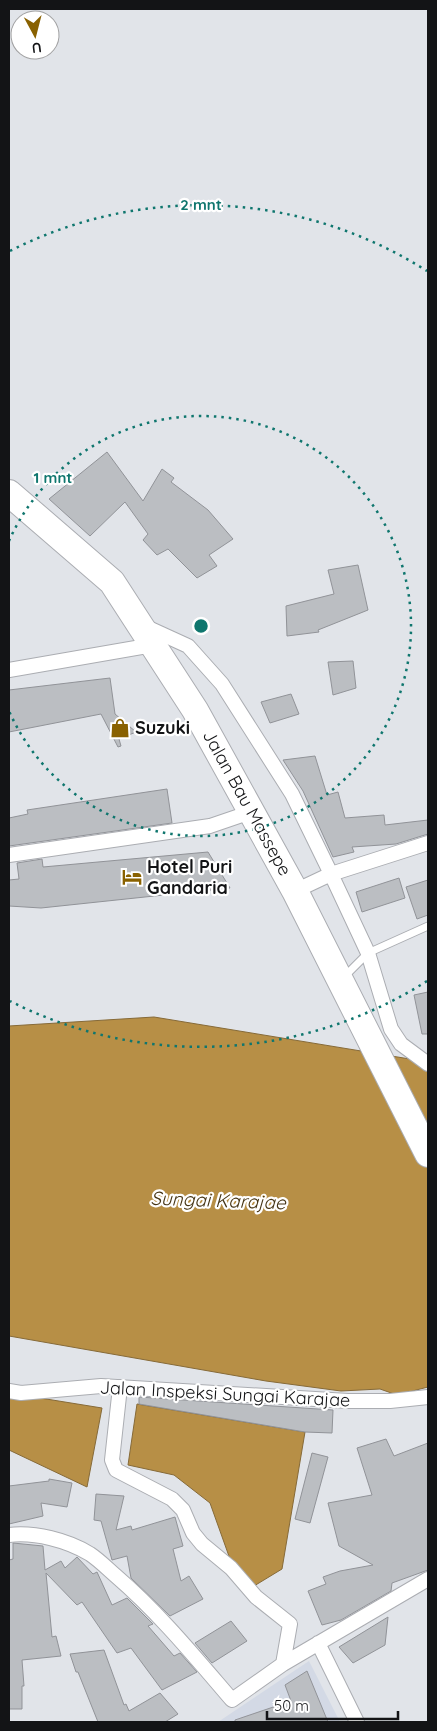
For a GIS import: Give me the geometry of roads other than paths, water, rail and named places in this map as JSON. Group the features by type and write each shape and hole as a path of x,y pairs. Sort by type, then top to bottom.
{"highway":[{"name":"Jalan Bau Massepe","path":"14,505 112,582 195,710 295,892 428,1154"}],"street":[{"path":"9,670 146,635 188,646 222,684 292,794 368,953 391,1029 401,1044 425,1062"},
{"path":"9,855 215,824 251,812"},
{"path":"295,892 331,874 428,842"},
{"name":"Jalan Inspeksi Sungai Karajae","path":"15,1392 101,1386 358,1401 428,1397"},
{"path":"120,1387 112,1460 116,1470 172,1499 183,1510 193,1533 202,1544 231,1568 256,1597 290,1624 283,1664"},
{"path":"9,1535 24,1533 47,1538 69,1544 90,1554 139,1596 232,1700 283,1664 428,1579"},
{"path":"318,1643 357,1722"}],"lane":[{"path":"341,980 368,953 428,926"}],"water":[{"name":"Sungai Karajae","path":"154,1017 428,1062 428,1387 397,1395 380,1389 341,1391 266,1381 9,1336 9,1026"},
{"path":"9,1393 102,1408 87,1487 9,1450"},
{"path":"137,1404 305,1432 282,1569 254,1586 230,1559 210,1503 174,1475 128,1465"}],"place":[{"name":"Suzuki","path":"120,728"},
{"name":"Hotel Puri Gandaria","path":"132,877"}]}
